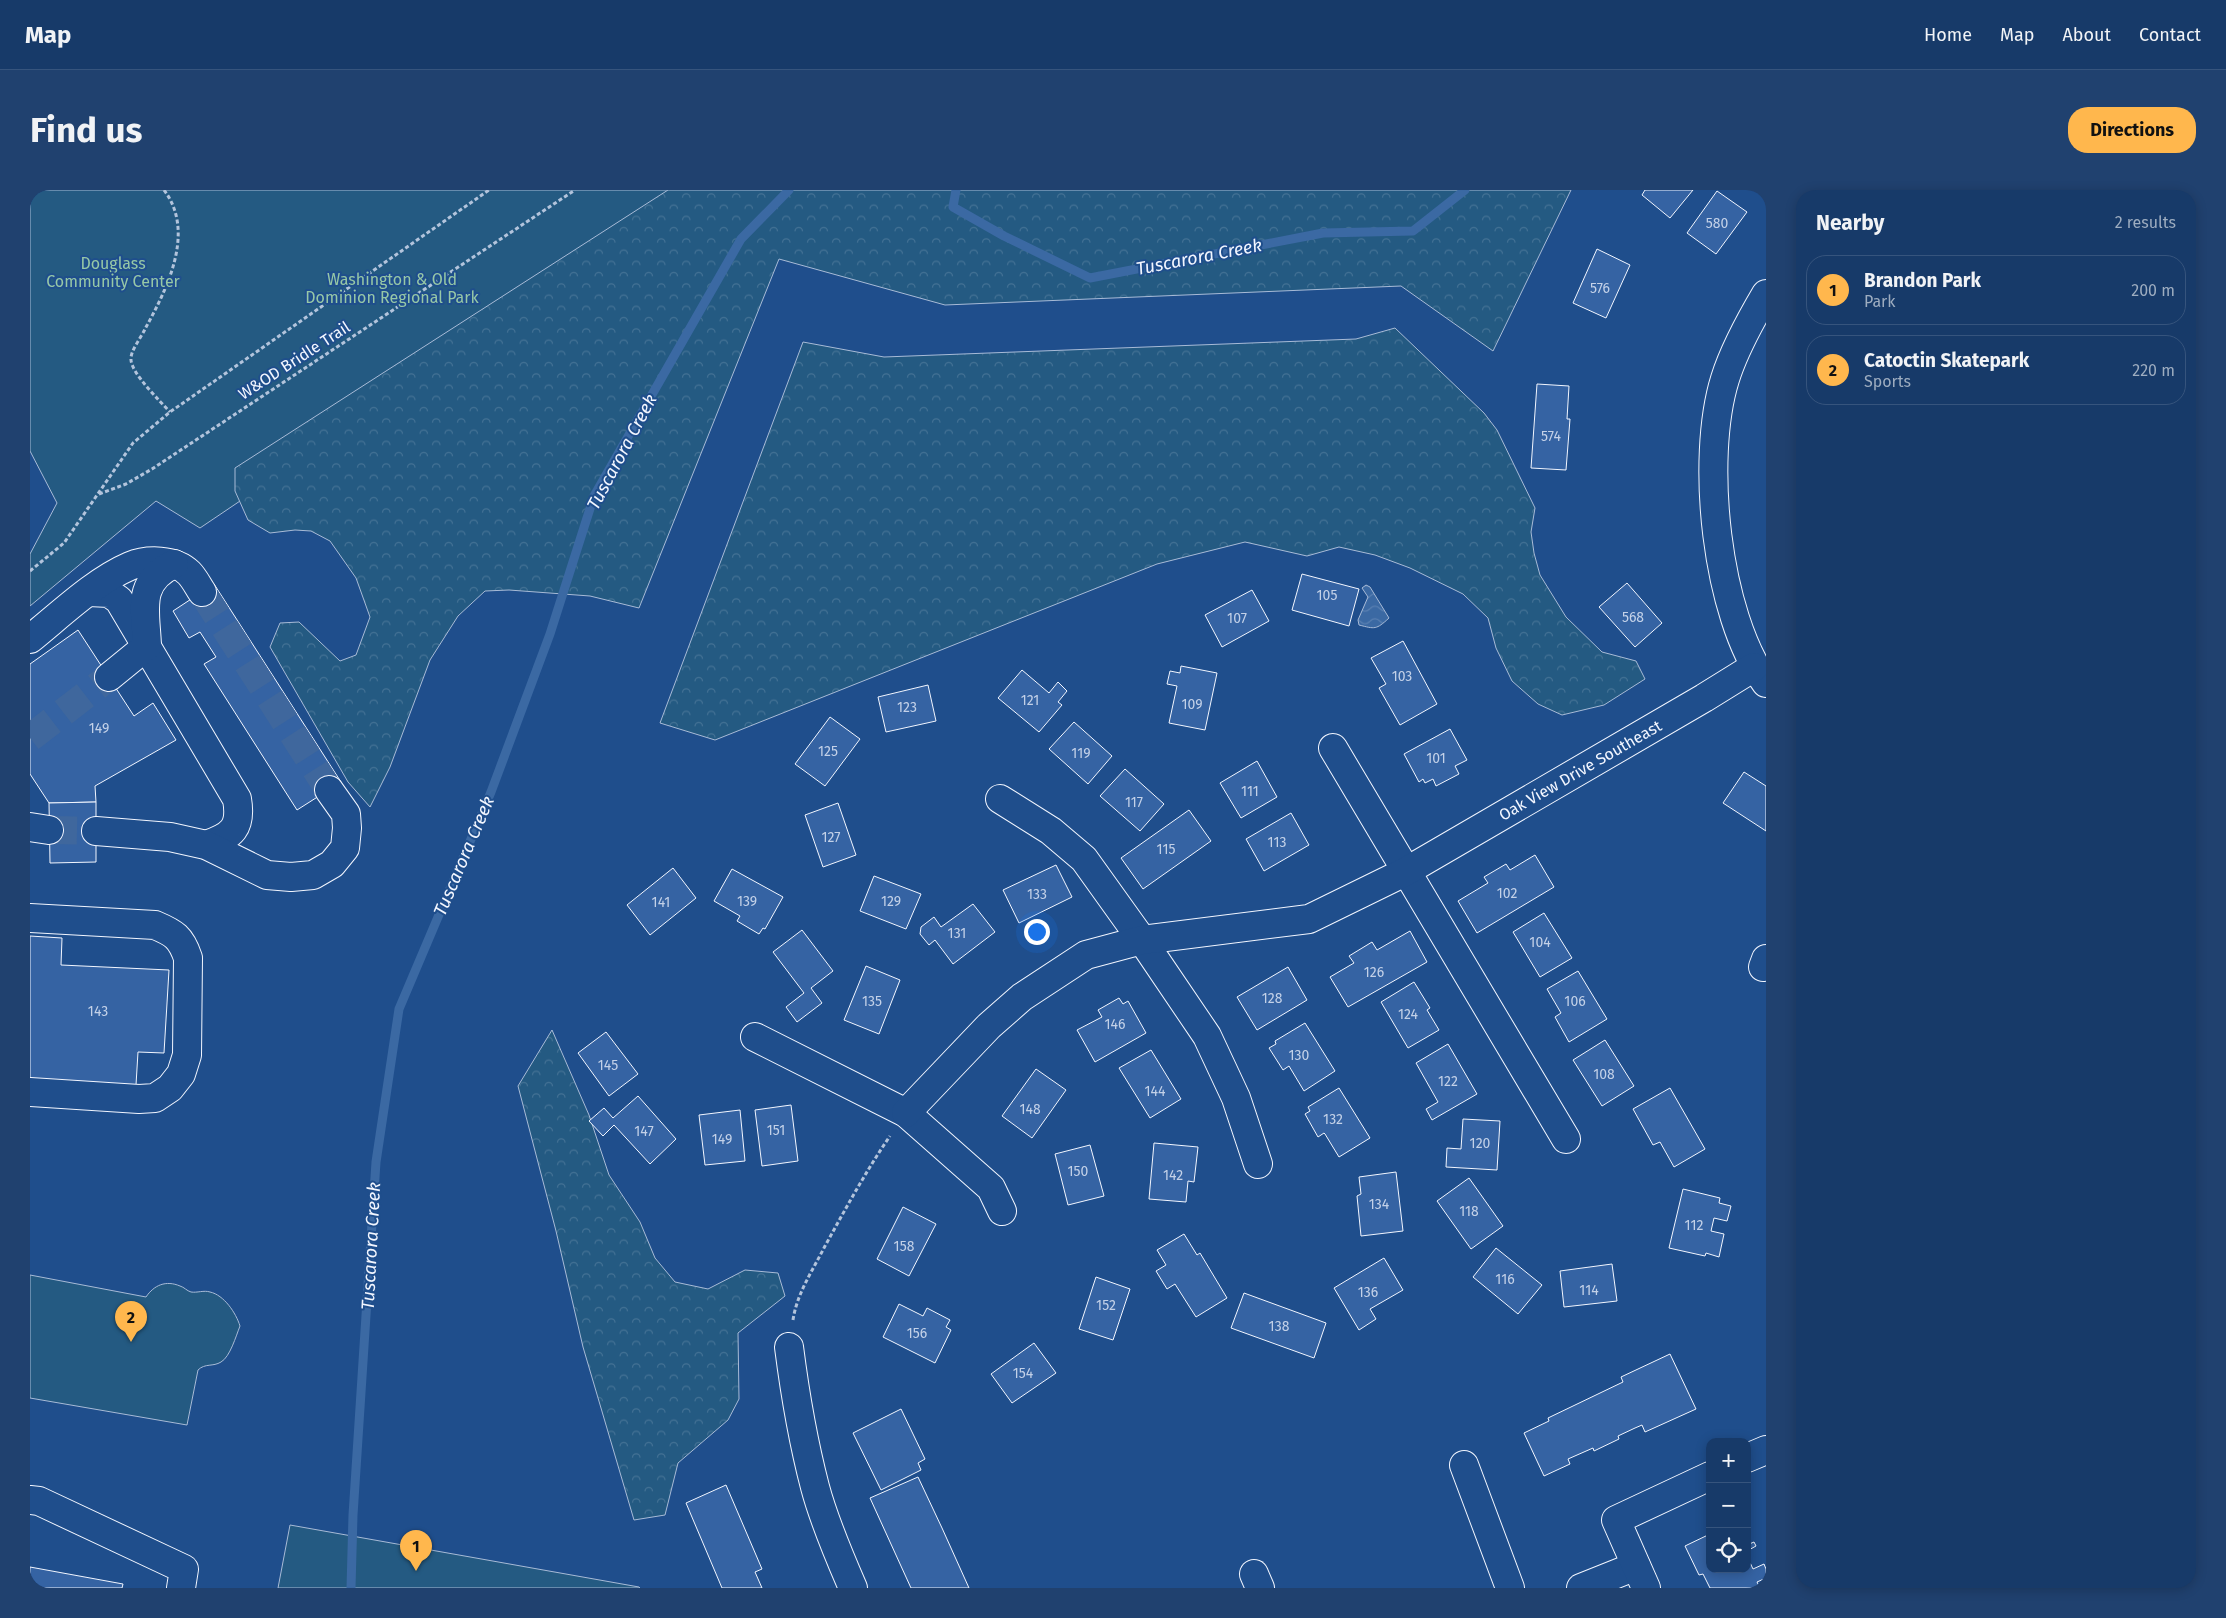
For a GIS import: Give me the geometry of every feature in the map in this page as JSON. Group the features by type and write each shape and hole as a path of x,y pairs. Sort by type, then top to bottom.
{"street":[{"path":"1760,675 1734,615 1724,579 1713,480 1716,429 1725,380 1739,344 1766,294"},
{"path":"30,639 89,592 130,566 151,561 174,564 188,572 202,592"},
{"path":"147,646 144,606 149,587 161,570 174,564"},
{"path":"89,592 108,593 119,600 237,798 240,814 235,826 225,838 206,845"},
{"path":"109,677 147,646"},
{"name":"Oak View Drive Southeast","path":"906,1113 989,1026 1022,997 1086,955 1142,940 1309,919 1405,872 1695,703 1760,675"},
{"path":"1333,748 1566,1140"},
{"path":"96,831 170,837 206,845 267,874 291,877 313,875 332,864 344,848 347,828 346,814 329,790"},
{"path":"1000,799 1051,830 1084,859 1142,940 1207,1036 1236,1098 1258,1164"},
{"path":"30,918 155,925 171,932 183,943 188,958 187,1056 181,1074 170,1088 155,1098 139,1099 30,1092"},
{"path":"755,1036 906,1113 991,1188 1002,1211"},
{"path":"789,1347 797,1403 815,1488 853,1588"},
{"path":"1751,1456 1766,1450"},
{"path":"1464,1464 1510,1588"},
{"path":"1581,1588 1642,1577 1616,1520 1706,1478"},
{"path":"30,1500 38,1501 184,1569 181,1588"}],"path":[{"path":"164,190 170,202 179,233 174,263 154,313 133,352 131,360 134,370 170,412"},
{"path":"30,571 64,542 133,443 170,412 489,190"},
{"name":"W&OD Bridle Trail","path":"98,494 126,484 152,469 575,190"},
{"path":"789,1347 795,1306 804,1285 866,1171 906,1113"}],"green space":[{"name":"Washington & Old Dominion Regional Park","path":"30,190 701,190 200,528 156,501 30,606 30,554 57,503 30,451"},
{"path":"668,190 1571,190 1493,351 1401,286 945,305 779,259 639,608 590,596 509,590 485,591 458,616 430,660 390,767 370,807 348,782 270,647 280,623 299,622 340,661 356,655 370,617 356,578 330,541 311,531 295,530 270,533 248,520 235,491 235,468"},
{"path":"1395,328 1484,413 1497,430 1535,508 1531,532 1540,575 1566,617 1602,652 1636,661 1645,679 1604,705 1562,715 1538,704 1512,681 1496,648 1488,618 1463,594 1410,568 1375,555 1339,547 1307,556 1245,542 1157,564 715,740 660,723 803,342 884,357 1356,339"},
{"path":"552,1030 589,1115 609,1175 640,1222 655,1258 675,1282 708,1289 745,1270 778,1273 785,1296 738,1333 739,1399 728,1420 678,1463 665,1515 634,1520 583,1347 556,1231 518,1086"},
{"path":"30,1275 146,1297 153,1289 161,1285 175,1284 191,1292 210,1292 225,1301 236,1316 240,1326 227,1356 221,1362 203,1366 198,1370 187,1425 30,1398"},
{"path":"290,1525 639,1587 640,1588 278,1588"}],"water":[{"path":"1366,585 1370,587 1389,618 1375,628 1359,625 1358,620 1368,597 1362,588"}],"building":[{"path":"1645,190 1693,190 1670,218 1642,195"},
{"path":"1717,191 1747,212 1716,254 1687,233"},
{"path":"1597,249 1630,265 1606,318 1573,303"},
{"path":"1537,384 1569,386 1567,419 1570,419 1566,470 1531,468"},
{"path":"1302,574 1359,589 1349,626 1292,610"},
{"path":"1627,583 1662,623 1635,647 1599,607"},
{"path":"214,584 341,782 297,810 204,664 216,657 200,632 189,638 173,611"},
{"path":"1252,590 1269,621 1222,647 1205,615"},
{"path":"78,630 134,716 153,703 176,740 95,786 96,802 49,803 30,774 30,664"},
{"path":"1403,641 1437,704 1400,725 1379,688 1386,684 1371,658"},
{"path":"1181,666 1217,673 1205,730 1169,723 1177,686 1167,684 1170,671 1180,673"},
{"path":"1022,670 1049,693 1058,682 1067,691 1058,702 1062,705 1039,732 998,698"},
{"path":"928,685 936,721 886,732 878,697"},
{"path":"830,717 860,739 825,786 795,764"},
{"path":"1074,722 1112,756 1088,784 1049,749"},
{"path":"1450,729 1467,760 1455,766 1459,774 1436,786 1433,779 1425,783 1423,779 1419,782 1404,754"},
{"path":"1257,761 1277,797 1241,818 1220,783"},
{"path":"1125,769 1164,804 1140,831 1100,796"},
{"path":"1744,772 1766,786 1766,831 1723,803"},
{"path":"96,802 96,862 50,863 49,803"},
{"path":"838,803 856,855 823,867 805,815"},
{"path":"1189,810 1211,841 1143,889 1121,858"},
{"path":"1291,813 1309,845 1264,871 1246,839"},
{"path":"1535,855 1554,887 1477,933 1458,901 1488,883 1484,877 1506,864 1510,870"},
{"path":"1056,865 1072,897 1019,923 1003,890"},
{"path":"673,868 696,898 650,935 627,905"},
{"path":"732,869 783,897 765,929 763,928 759,934 737,921 740,916 714,901"},
{"path":"874,876 921,894 906,929 860,911"},
{"path":"973,904 995,932 953,964 935,940 929,945 920,934 921,927 934,917 941,927"},
{"path":"1544,913 1572,958 1540,977 1513,932"},
{"path":"802,930 833,971 811,988 822,1003 797,1022 786,1007 804,993 773,952"},
{"path":"1410,931 1427,962 1348,1007 1330,977 1354,963 1349,956 1372,942 1377,950"},
{"path":"30,936 62,938 61,965 169,970 164,1053 138,1052 136,1085 30,1080"},
{"path":"866,966 900,980 879,1034 844,1020"},
{"path":"1288,967 1307,1000 1257,1030 1237,997"},
{"path":"1578,971 1607,1019 1569,1042 1555,1017 1561,1013 1547,989"},
{"path":"1414,982 1430,1008 1427,1010 1439,1030 1408,1048 1381,1002"},
{"path":"1119,998 1123,1004 1128,1001 1146,1033 1095,1062 1077,1030 1102,1017 1098,1010"},
{"path":"1305,1023 1335,1071 1304,1091 1289,1066 1283,1070 1269,1048 1276,1044 1275,1041"},
{"path":"606,1032 638,1074 609,1096 578,1053"},
{"path":"1605,1040 1634,1086 1602,1106 1573,1060"},
{"path":"1448,1044 1477,1094 1432,1120 1426,1109 1438,1102 1416,1063"},
{"path":"1151,1050 1181,1099 1150,1118 1119,1068"},
{"path":"1036,1069 1066,1090 1032,1138 1002,1116"},
{"path":"1339,1088 1370,1138 1339,1157 1324,1133 1318,1137 1305,1114 1310,1111 1308,1107"},
{"path":"1670,1088 1705,1149 1674,1167 1660,1142 1653,1145 1633,1109"},
{"path":"638,1096 676,1139 650,1164 614,1125 603,1136 589,1121 604,1108 613,1118"},
{"path":"791,1105 798,1161 762,1166 755,1110"},
{"path":"740,1110 745,1161 705,1165 699,1115"},
{"path":"1463,1119 1500,1121 1497,1170 1446,1167 1447,1148 1461,1149"},
{"path":"1154,1143 1198,1147 1194,1182 1188,1181 1186,1202 1149,1199"},
{"path":"1090,1145 1104,1196 1068,1205 1055,1154"},
{"path":"1396,1172 1403,1231 1361,1236 1357,1196 1361,1194 1359,1177"},
{"path":"1469,1178 1503,1226 1471,1249 1437,1201"},
{"path":"1683,1189 1720,1198 1719,1203 1731,1206 1727,1221 1714,1218 1711,1231 1724,1234 1719,1257 1706,1253 1705,1256 1669,1248"},
{"path":"903,1207 936,1224 909,1276 877,1259"},
{"path":"1184,1234 1197,1255 1200,1253 1227,1298 1196,1317 1175,1284 1167,1289 1156,1271 1166,1265 1157,1250"},
{"path":"1496,1248 1542,1285 1518,1314 1473,1277"},
{"path":"1384,1258 1403,1290 1370,1309 1376,1319 1359,1330 1334,1288"},
{"path":"1612,1264 1617,1301 1564,1307 1560,1271"},
{"path":"1096,1277 1130,1289 1113,1340 1079,1329"},
{"path":"1244,1293 1326,1323 1314,1358 1231,1328"},
{"path":"899,1304 923,1316 927,1308 950,1320 946,1327 951,1330 935,1363 883,1337"},
{"path":"1034,1343 1056,1373 1012,1403 991,1374"},
{"path":"1670,1354 1696,1409 1645,1432 1642,1425 1635,1428 1618,1436 1619,1439 1594,1451 1593,1448 1568,1459 1570,1464 1544,1476 1524,1433 1549,1421 1548,1418 1623,1382 1621,1377"},
{"path":"901,1409 925,1459 918,1463 921,1470 881,1490 853,1433"},
{"path":"918,1477 969,1588 911,1588 870,1498"},
{"path":"726,1485 762,1569 755,1572 762,1588 722,1588 686,1503"},
{"path":"1706,1536 1706,1573 1751,1573 1751,1565 1753,1569 1764,1564 1766,1578 1757,1582 1760,1588 1710,1588 1703,1574 1699,1575 1685,1546"},
{"path":"1754,1542 1756,1546 1751,1549 1751,1543"},
{"path":"30,1567 123,1584 122,1588 30,1588"}],"waterway":[{"name":"Tuscarora Creek","path":"351,1588 353,1515 376,1162 399,1009 491,792 550,634 594,496 741,239 789,190"},
{"name":"Tuscarora Creek","path":"956,190 953,207 1004,236 1090,278 1323,233 1413,231 1465,190"}],"tunnel":[{"path":"202,592 329,790"},
{"path":"30,738 109,677"},
{"path":"49,830 96,831"}],"place":[{"name":"Catoctin Skatepark","path":"131,1342"},
{"name":"Brandon Park","path":"416,1571"}],"park label":[{"name":"Douglass Community Center","path":"113,272"}]}
